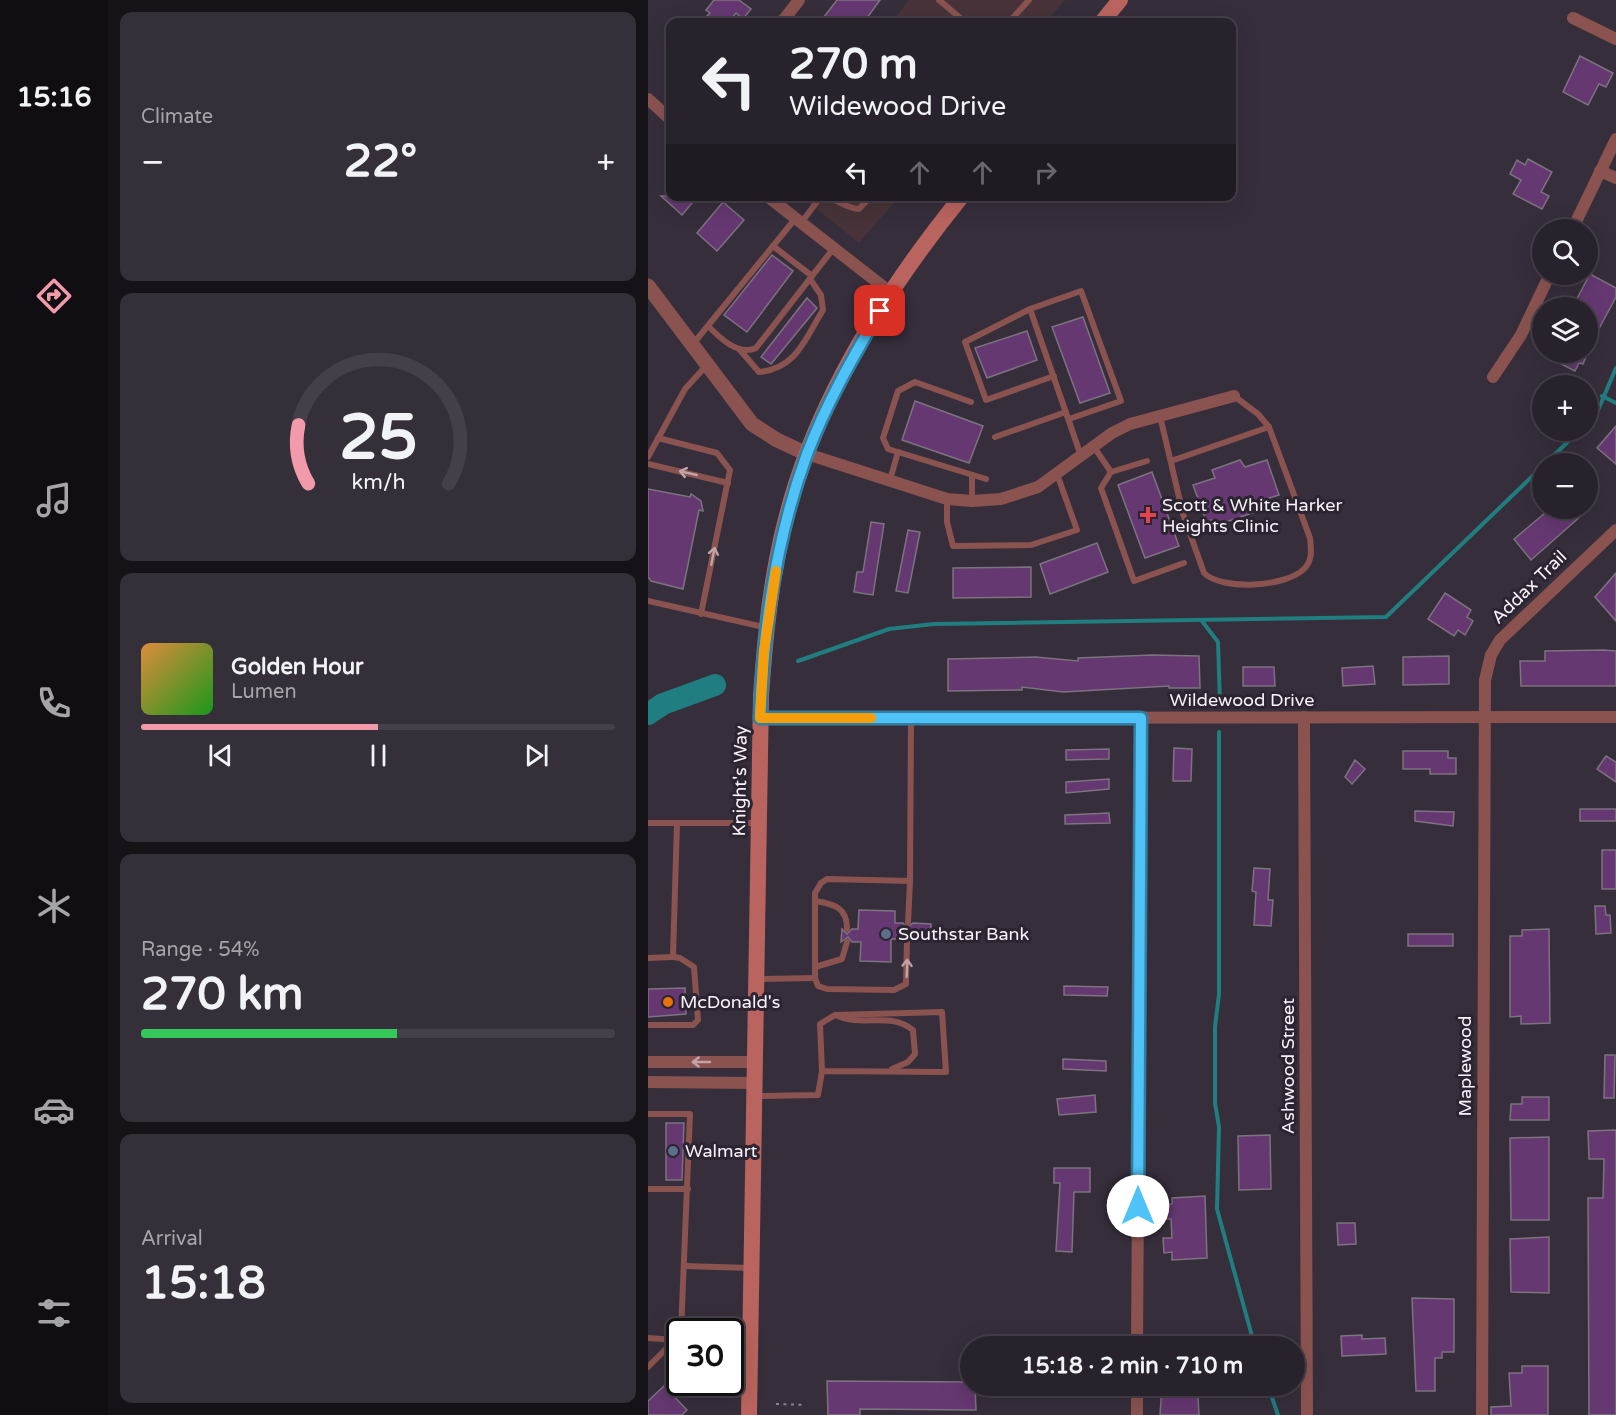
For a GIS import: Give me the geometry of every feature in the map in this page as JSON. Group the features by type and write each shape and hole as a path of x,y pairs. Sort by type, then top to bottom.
{"main road":[{"path":"1105,18 1120,0"},
{"name":"Knight's Way","path":"749,1415 760,718 767,628 786,519 807,454 843,376 890,292 958,201"}],"street":[{"path":"785,18 799,0"},
{"path":"1573,18 1616,39"},
{"path":"648,99 666,115"},
{"path":"1577,219 1616,139"},
{"path":"1600,171 1616,178"},
{"path":"773,201 890,292"},
{"path":"1493,377 1521,335 1545,285"},
{"path":"648,286 706,366 752,424 777,440 807,454 947,499 972,501 1022,493 1057,474 1130,424 1234,396"},
{"name":"Addax Trail","path":"1483,717 1487,667 1500,640 1616,530"},
{"name":"Ashwood Street","path":"1304,717 1307,1415"},
{"name":"Maplewood","path":"1482,1415 1483,717"},
{"name":"Wildewood Drive","path":"760,718 1616,717"},
{"path":"1137,1336 1141,718"},
{"path":"648,1062 755,1062"},
{"path":"648,1082 754,1090"},
{"path":"1137,1396 1137,1415"}],"lane":[{"path":"939,0 961,18"},
{"path":"1013,18 1029,0"},
{"path":"692,346 773,246 815,201"},
{"path":"837,201 852,209 859,209 866,201"},
{"path":"708,326 740,350 759,372 772,371 786,365 823,310 821,295 811,278 773,246"},
{"path":"740,350 749,351 756,348 833,249"},
{"path":"995,437 1121,401 1081,291 1030,309 964,342 986,400 1054,376"},
{"path":"1030,309 1081,456"},
{"path":"648,457 685,389 706,366"},
{"path":"971,402 915,382 898,391 883,438 888,448 986,480"},
{"path":"1160,416 1189,533 1204,573 1211,580 1220,583 1269,584 1292,578 1306,567 1309,561 1312,554 1310,538 1269,428 1258,414 1234,396"},
{"path":"1171,461 1269,428"},
{"path":"658,438 717,453 730,470 701,614"},
{"path":"1094,447 1111,472"},
{"path":"890,480 898,452"},
{"path":"1147,460 1111,472 1101,488 1134,581 1184,563"},
{"path":"648,464 728,483"},
{"path":"947,499 947,522 953,546 1031,545 1077,530 1057,474"},
{"path":"972,476 972,501"},
{"path":"648,601 767,628"},
{"path":"908,923 911,718"},
{"path":"648,823 758,823"},
{"path":"673,957 677,823"},
{"path":"907,939 906,984 894,990 826,990 818,986 815,978 815,893 821,883 827,879 910,881"},
{"path":"815,901 836,904 845,913 847,928"},
{"path":"815,967 842,959 847,942"},
{"path":"648,958 680,958 694,966 698,1020 693,1024 648,1025"},
{"path":"756,979 815,978"},
{"path":"754,1090 818,1095 822,1071 820,1024 835,1015 942,1012 946,1072 822,1071"},
{"path":"835,1015 850,1022 902,1022 913,1030 915,1054 908,1062 889,1071"},
{"path":"648,1114 690,1114 688,1189 679,1318"},
{"path":"648,1189 688,1189"},
{"path":"684,1266 751,1268"},
{"path":"648,1338 666,1336"},
{"path":"648,1367 666,1348"}],"path":[{"path":"777,1404 806,1405"}],"shaded area":[{"path":"909,0 1065,0 1049,18 895,18"},
{"path":"807,201 896,201 859,243"}],"building":[{"path":"714,0 739,0 751,9 744,18 736,13 732,18 705,18 710,13 706,10"},
{"path":"837,0 880,0 867,18 823,18"},
{"path":"1580,56 1613,73 1606,87 1599,84 1588,105 1563,92"},
{"path":"1528,159 1552,172 1541,192 1549,196 1542,209 1513,194 1521,180 1510,174 1517,160 1525,165"},
{"path":"667,201 694,201 682,215"},
{"path":"723,202 744,220 717,251 697,233"},
{"path":"772,255 793,271 747,332 724,315"},
{"path":"1598,278 1616,288 1616,297 1598,331 1598,297 1578,297 1584,285 1598,285"},
{"path":"807,298 817,308 771,364 761,357"},
{"path":"1083,317 1110,393 1080,403 1052,327"},
{"path":"1027,331 1037,360 987,378 975,348"},
{"path":"1559,363 1579,363 1575,371"},
{"path":"915,401 983,426 969,463 902,440"},
{"path":"1616,426 1616,464 1597,448"},
{"path":"1240,460 1245,467 1267,460 1279,495 1259,501 1261,510 1214,526 1212,520 1206,521 1193,485 1215,478 1212,470"},
{"name":"Scott & White Harker Heights Clinic","path":"1152,472 1179,546 1145,558 1118,485"},
{"path":"648,489 690,497 691,494 701,501 703,511 699,510 683,589 651,581 648,577"},
{"path":"1538,519 1578,519 1531,560 1514,539"},
{"path":"871,522 884,524 873,595 854,592 857,572 863,572"},
{"path":"908,530 920,532 908,593 896,591"},
{"path":"1097,543 1108,572 1050,594 1040,564"},
{"path":"1031,567 1031,597 953,598 953,568"},
{"path":"1616,573 1616,621 1595,597"},
{"path":"1445,593 1471,610 1467,617 1473,621 1465,635 1458,630 1454,636 1428,619"},
{"path":"1545,651 1616,651 1616,686 1521,686 1520,661 1545,661"},
{"path":"1199,656 1200,688 1169,688 1169,686 1063,692 1022,687 1022,690 948,691 948,659 1036,657 1078,661 1078,658"},
{"path":"1449,656 1449,684 1403,685 1403,657"},
{"path":"1373,666 1375,684 1343,686 1342,668"},
{"path":"1243,667 1274,667 1275,686 1243,686"},
{"path":"1174,748 1192,749 1191,781 1173,781"},
{"path":"1109,749 1109,759 1066,760 1066,750"},
{"path":"1403,751 1448,751 1448,758 1456,758 1456,774 1430,774 1430,769 1403,769"},
{"path":"1606,756 1616,762 1616,782 1597,769"},
{"path":"1355,760 1365,769 1352,784 1345,777"},
{"path":"1109,779 1109,789 1066,793 1066,782"},
{"path":"1580,809 1616,809 1616,821 1580,821"},
{"path":"1415,811 1454,812 1453,826 1415,821"},
{"path":"1109,813 1110,823 1065,824 1065,815"},
{"path":"1602,850 1616,850 1616,889 1602,889"},
{"path":"1254,868 1270,869 1268,900 1273,900 1271,926 1254,925 1256,892 1252,891"},
{"path":"1595,906 1605,906 1606,915 1610,915 1611,933 1596,934"},
{"name":"Southstar Bank","path":"859,910 895,911 895,923 903,923 907,928 913,923 931,924 931,940 912,939 910,935 905,934 902,939 891,939 891,962 860,961 861,942 852,942 848,937 841,942 842,929 847,934 852,929 858,929"},
{"path":"1549,929 1550,1023 1521,1024 1521,1016 1510,1017 1510,936 1522,936 1522,930"},
{"path":"1408,934 1453,934 1453,946 1408,946"},
{"path":"1064,986 1108,987 1107,996 1064,995"},
{"path":"685,988 686,1014 648,1017 648,989"},
{"path":"1605,1055 1615,1055 1614,1098 1604,1098"},
{"path":"1063,1059 1106,1061 1106,1071 1063,1069"},
{"path":"1095,1095 1096,1112 1059,1115 1057,1099"},
{"path":"1522,1097 1549,1097 1549,1120 1510,1120 1511,1104 1522,1104"},
{"path":"666,1123 684,1123 682,1180 666,1180"},
{"path":"1616,1130 1616,1415 1589,1415 1588,1198 1603,1198 1604,1159 1589,1159 1588,1131"},
{"path":"1270,1135 1271,1189 1239,1190 1238,1136"},
{"path":"1549,1137 1549,1220 1511,1220 1510,1138"},
{"path":"1054,1168 1090,1168 1090,1192 1074,1192 1072,1252 1056,1251 1060,1183 1054,1183"},
{"path":"1205,1196 1207,1258 1172,1260 1172,1252 1164,1253 1163,1238 1172,1238 1171,1219 1164,1219 1163,1204 1172,1204 1172,1198"},
{"path":"1337,1223 1355,1223 1356,1244 1338,1245"},
{"path":"1549,1237 1549,1293 1511,1292 1510,1239"},
{"path":"1412,1298 1454,1299 1454,1352 1442,1352 1442,1358 1435,1358 1435,1391 1416,1391"},
{"path":"1362,1335 1362,1339 1385,1338 1386,1354 1342,1356 1341,1336"},
{"path":"1522,1366 1548,1366 1548,1415 1491,1415 1491,1407 1511,1406 1509,1373 1522,1373"},
{"path":"827,1381 960,1382 960,1396 975,1396 976,1410 860,1409 860,1415 828,1415"},
{"path":"664,1386 666,1396 674,1396 687,1410 682,1415 648,1415 648,1401"},
{"path":"1161,1396 1198,1397 1199,1415 1160,1415"}],"waterway":[{"path":"1598,410 1616,368"},
{"path":"1602,396 1616,403"},
{"path":"1556,453 1569,441"},
{"path":"798,661 889,629 934,624 1386,617 1532,477"},
{"path":"1202,621 1218,642 1220,703"},
{"path":"648,714 663,704 715,685"},
{"path":"1219,732 1219,994 1215,1027 1215,1103 1219,1127 1217,1209 1252,1336"},
{"path":"1271,1396 1278,1415"}],"slow traffic":[{"path":"776,571 764,651 760,718 871,718"}],"place":[{"name":"Scott & White Harker Heights Clinic","path":"1148,515"},
{"name":"Southstar Bank","path":"886,934"},
{"name":"McDonald's","path":"668,1002"},
{"name":"Walmart","path":"673,1151"}],"route":[{"path":"880,311 843,376 818,428 786,519 777,562 764,651 760,718 1141,718 1138,1206"}]}
